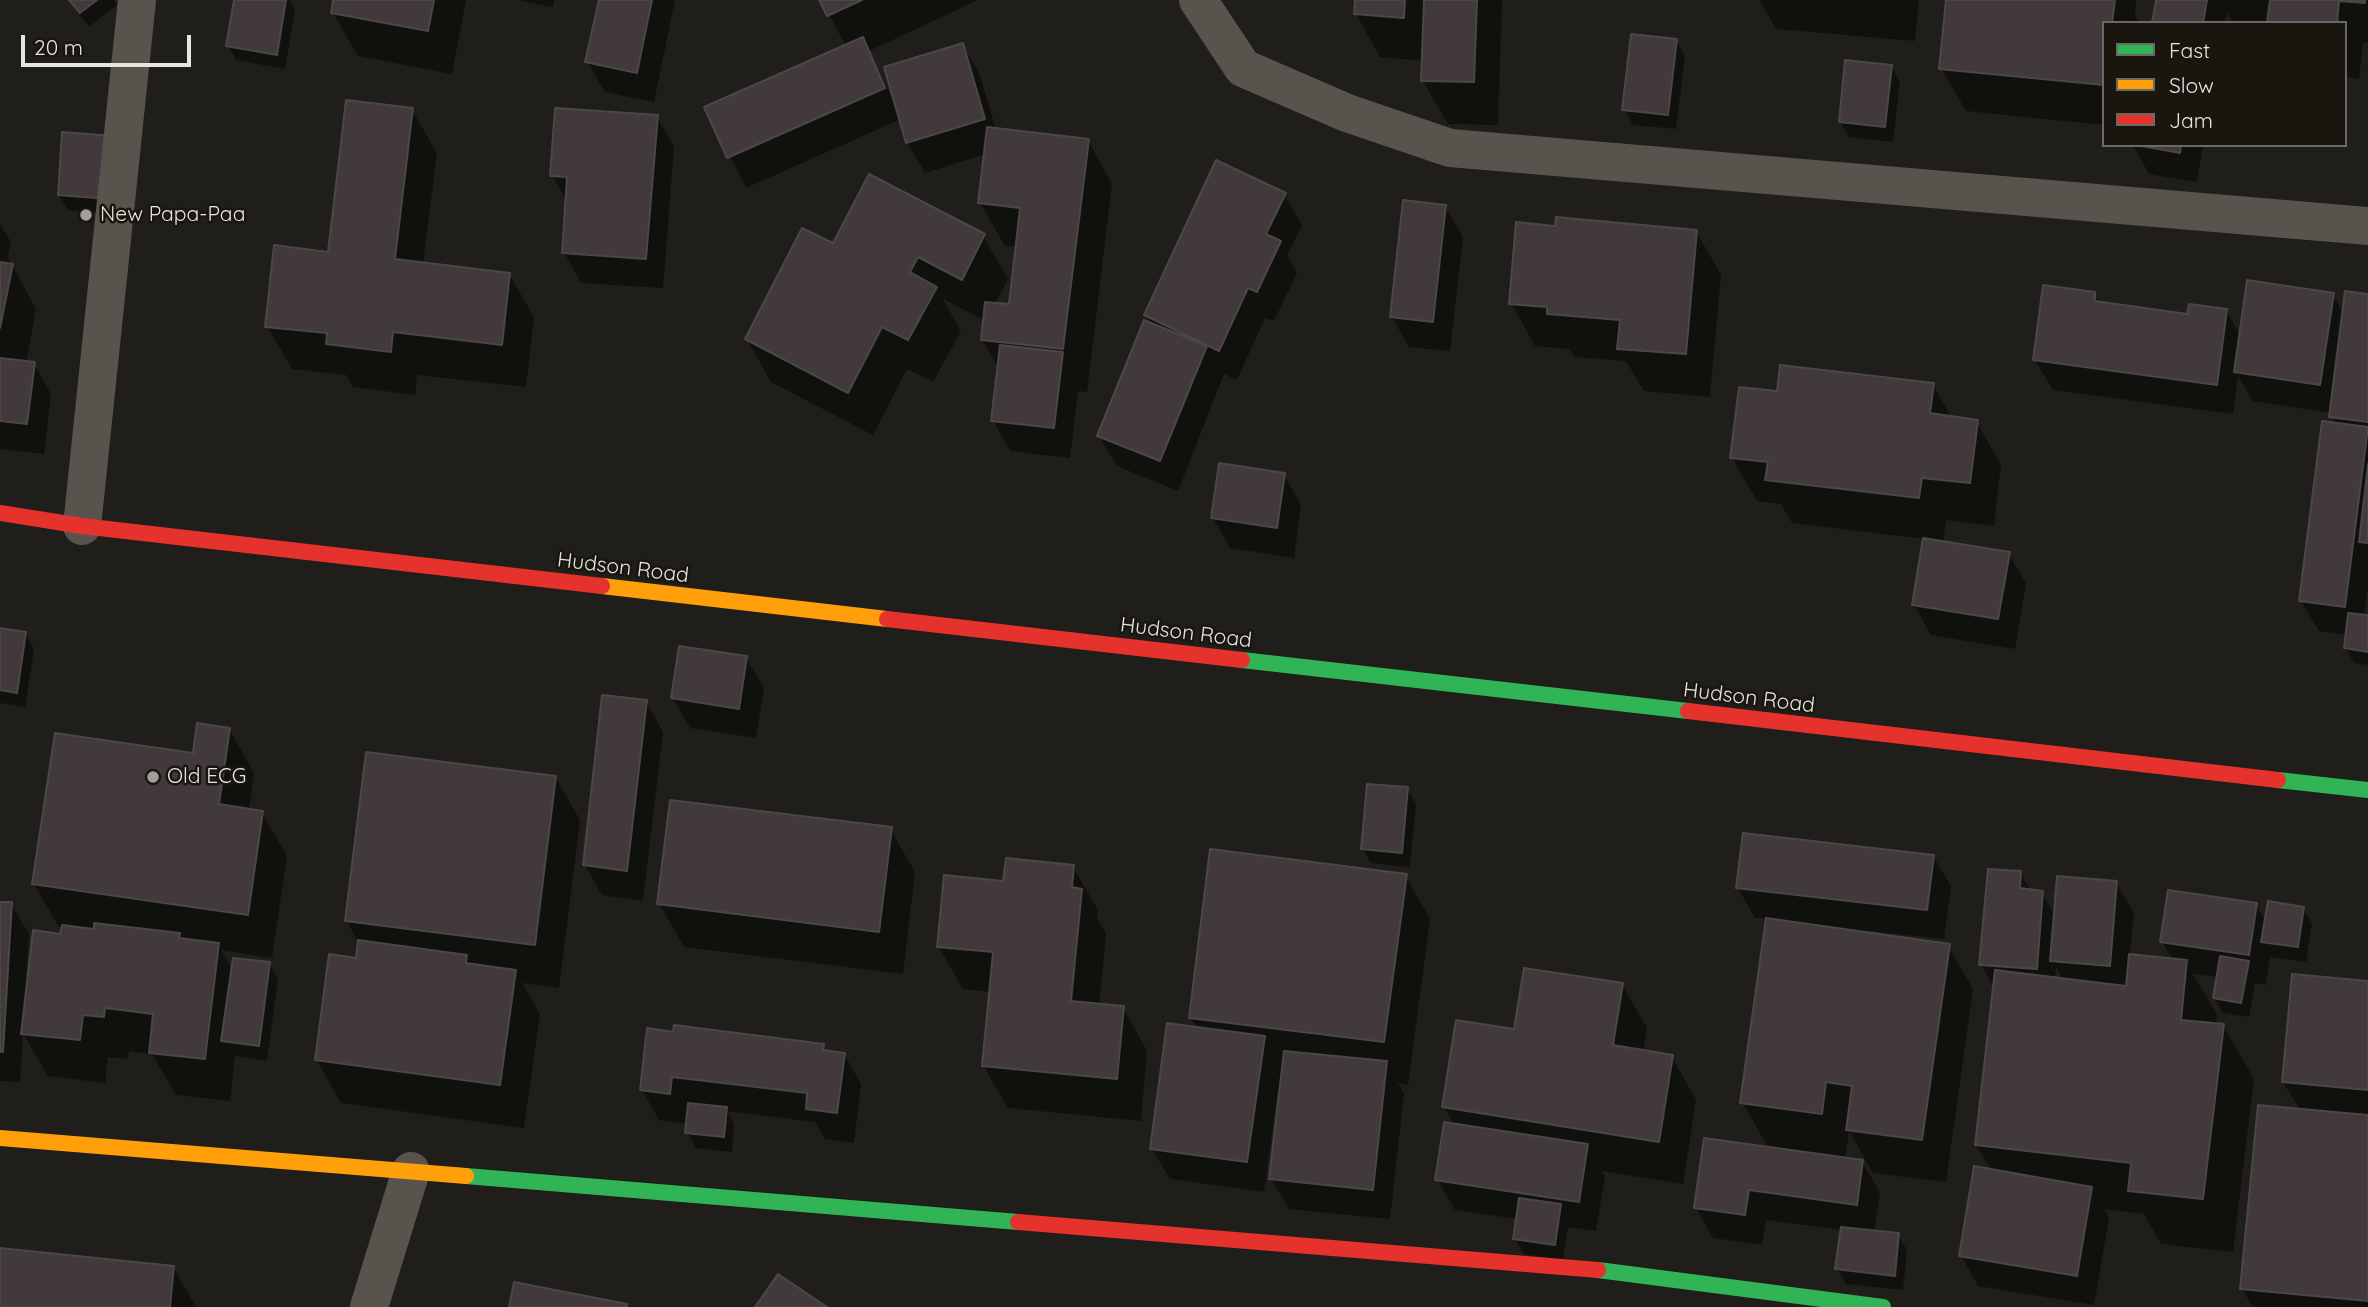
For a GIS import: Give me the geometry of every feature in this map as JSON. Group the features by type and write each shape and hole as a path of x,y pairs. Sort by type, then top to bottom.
{"street":[{"path":"82,526 137,0"},
{"path":"1198,0 1243,68 1347,113 1450,148 2368,226"},
{"name":"Hudson Road","path":"0,513 82,526 2368,790"},
{"path":"0,1138 1611,1271 1883,1307"},
{"path":"369,1307 411,1171"}],"building":[{"path":"69,0 97,0 80,13"},
{"path":"234,0 286,0 277,55 226,46"},
{"path":"333,0 434,0 428,31 331,13"},
{"path":"599,0 652,0 637,73 585,62"},
{"path":"819,0 862,0 827,16"},
{"path":"1355,0 1405,0 1404,18 1354,14"},
{"path":"1424,0 1477,0 1474,82 1421,81"},
{"path":"1946,0 2115,0 2112,21 2102,21 2102,85 1939,69"},
{"path":"2156,0 2207,0 2203,21 2152,21"},
{"path":"2270,0 2365,0 2365,3 2339,1 2337,21 2267,21"},
{"path":"1631,34 1677,39 1668,115 1622,110"},
{"path":"863,37 885,88 727,158 704,107"},
{"path":"963,43 985,119 906,143 884,67"},
{"path":"1845,60 1892,65 1885,127 1839,122"},
{"path":"346,100 413,108 395,259 510,273 502,345 393,332 391,352 326,344 327,333 265,327 274,245 328,252"},
{"path":"555,108 658,115 646,259 562,253 567,177 550,176"},
{"path":"987,127 1089,139 1063,349 981,340 985,302 1009,304 1020,208 978,203"},
{"path":"62,132 113,136 109,199 58,195"},
{"path":"2147,147 2181,147 2180,153"},
{"path":"1216,160 1286,193 1266,234 1281,241 1257,292 1248,288 1219,351 1144,315"},
{"path":"869,174 985,234 962,280 918,257 910,272 937,287 908,340 882,327 848,393 745,339 802,228 833,243"},
{"path":"1403,200 1446,205 1433,322 1390,317"},
{"path":"1556,217 1697,230 1686,354 1617,349 1620,320 1547,314 1547,307 1509,304 1516,222 1555,226"},
{"path":"0,262 13,264 0,328"},
{"path":"2247,280 2334,293 2320,385 2234,372"},
{"path":"2043,285 2095,292 2095,301 2187,314 2189,304 2227,309 2217,385 2033,360"},
{"path":"2345,291 2368,294 2368,422 2329,417"},
{"path":"1144,320 1207,346 1160,461 1097,436"},
{"path":"1000,345 1063,352 1054,428 991,421"},
{"path":"0,358 35,362 27,424 0,421"},
{"path":"1780,365 1934,383 1930,413 1978,420 1970,483 1922,478 1919,498 1765,480 1768,462 1730,458 1739,387 1777,391"},
{"path":"2322,421 2368,427 2345,607 2299,601"},
{"path":"1219,463 1285,473 1277,528 1211,518"},
{"path":"2368,464 2368,543 2359,542"},
{"path":"1923,538 2010,552 1998,619 1912,605"},
{"path":"2348,613 2368,615 2368,652 2344,648"},
{"path":"0,628 26,632 17,693 0,690"},
{"path":"679,646 747,656 739,709 671,698"},
{"path":"602,695 647,700 627,871 583,865"},
{"path":"197,723 230,728 219,804 263,811 248,915 32,884 55,733 193,753"},
{"path":"366,752 556,776 535,945 345,921"},
{"path":"1367,784 1408,787 1402,853 1361,849"},
{"path":"670,800 892,827 879,932 657,904"},
{"path":"1743,833 1934,855 1927,910 1736,888"},
{"path":"1210,849 1407,874 1384,1042 1189,1018"},
{"path":"1006,858 1074,865 1072,887 1082,889 1071,1001 1124,1006 1117,1079 982,1066 993,952 937,947 944,875 1003,881"},
{"path":"1988,869 2021,871 2020,888 2043,891 2037,969 1979,965"},
{"path":"2057,876 2117,881 2110,966 2050,961"},
{"path":"2168,890 2257,903 2249,955 2160,942"},
{"path":"2268,901 2304,907 2298,947 2261,942"},
{"path":"0,902 12,902 3,1052 0,1052"},
{"path":"1766,918 1950,944 1922,1140 1846,1130 1852,1086 1826,1082 1822,1114 1740,1103"},
{"path":"94,923 180,933 179,938 219,943 205,1059 149,1053 153,1014 105,1008 104,1017 83,1015 80,1040 21,1034 33,930 60,934 62,925 94,929"},
{"path":"358,940 467,955 466,963 516,970 500,1085 315,1060 329,954 356,958"},
{"path":"2129,954 2187,960 2181,1020 2224,1024 2203,1199 2128,1191 2131,1163 1975,1145 1995,970 2126,986"},
{"path":"2220,956 2249,961 2241,1003 2213,998"},
{"path":"233,958 270,962 259,1046 221,1041"},
{"path":"1524,968 1623,983 1613,1045 1673,1055 1659,1142 1442,1107 1456,1020 1514,1029"},
{"path":"2292,974 2368,981 2368,1090 2282,1082"},
{"path":"1167,1023 1265,1036 1247,1162 1150,1149"},
{"path":"674,1025 824,1044 823,1050 845,1053 837,1113 806,1109 807,1093 672,1077 670,1094 640,1090 647,1028 673,1032"},
{"path":"1284,1051 1387,1061 1373,1190 1269,1179"},
{"path":"688,1103 727,1107 724,1137 685,1133"},
{"path":"2258,1105 2368,1115 2368,1301 2240,1289"},
{"path":"1444,1122 1588,1144 1579,1202 1435,1180"},
{"path":"1704,1138 1863,1160 1857,1205 1749,1190 1745,1215 1694,1208"},
{"path":"1974,1166 2092,1187 2077,1276 1959,1256"},
{"path":"1519,1198 1561,1204 1555,1245 1513,1239"},
{"path":"1841,1227 1899,1233 1895,1276 1835,1269"},
{"path":"0,1248 174,1266 170,1307 0,1307"},
{"path":"778,1274 827,1307 755,1307"},
{"path":"514,1282 627,1304 627,1307 509,1307"}],"traffic: fast":[{"path":"1242,660 1688,711"},
{"path":"2278,780 2368,790"},
{"path":"466,1176 1018,1222"},
{"path":"1598,1270 1883,1307"}],"traffic: slow":[{"path":"602,586 887,619"},
{"path":"0,1138 466,1176"}],"traffic: jam":[{"path":"0,513 82,526 602,586"},
{"path":"887,619 1242,660"},
{"path":"1688,711 2278,780"},
{"path":"1018,1222 1598,1270"}],"place":[{"name":"New Papa-Paa","path":"86,215"},
{"name":"Old ECG","path":"153,777"}]}
